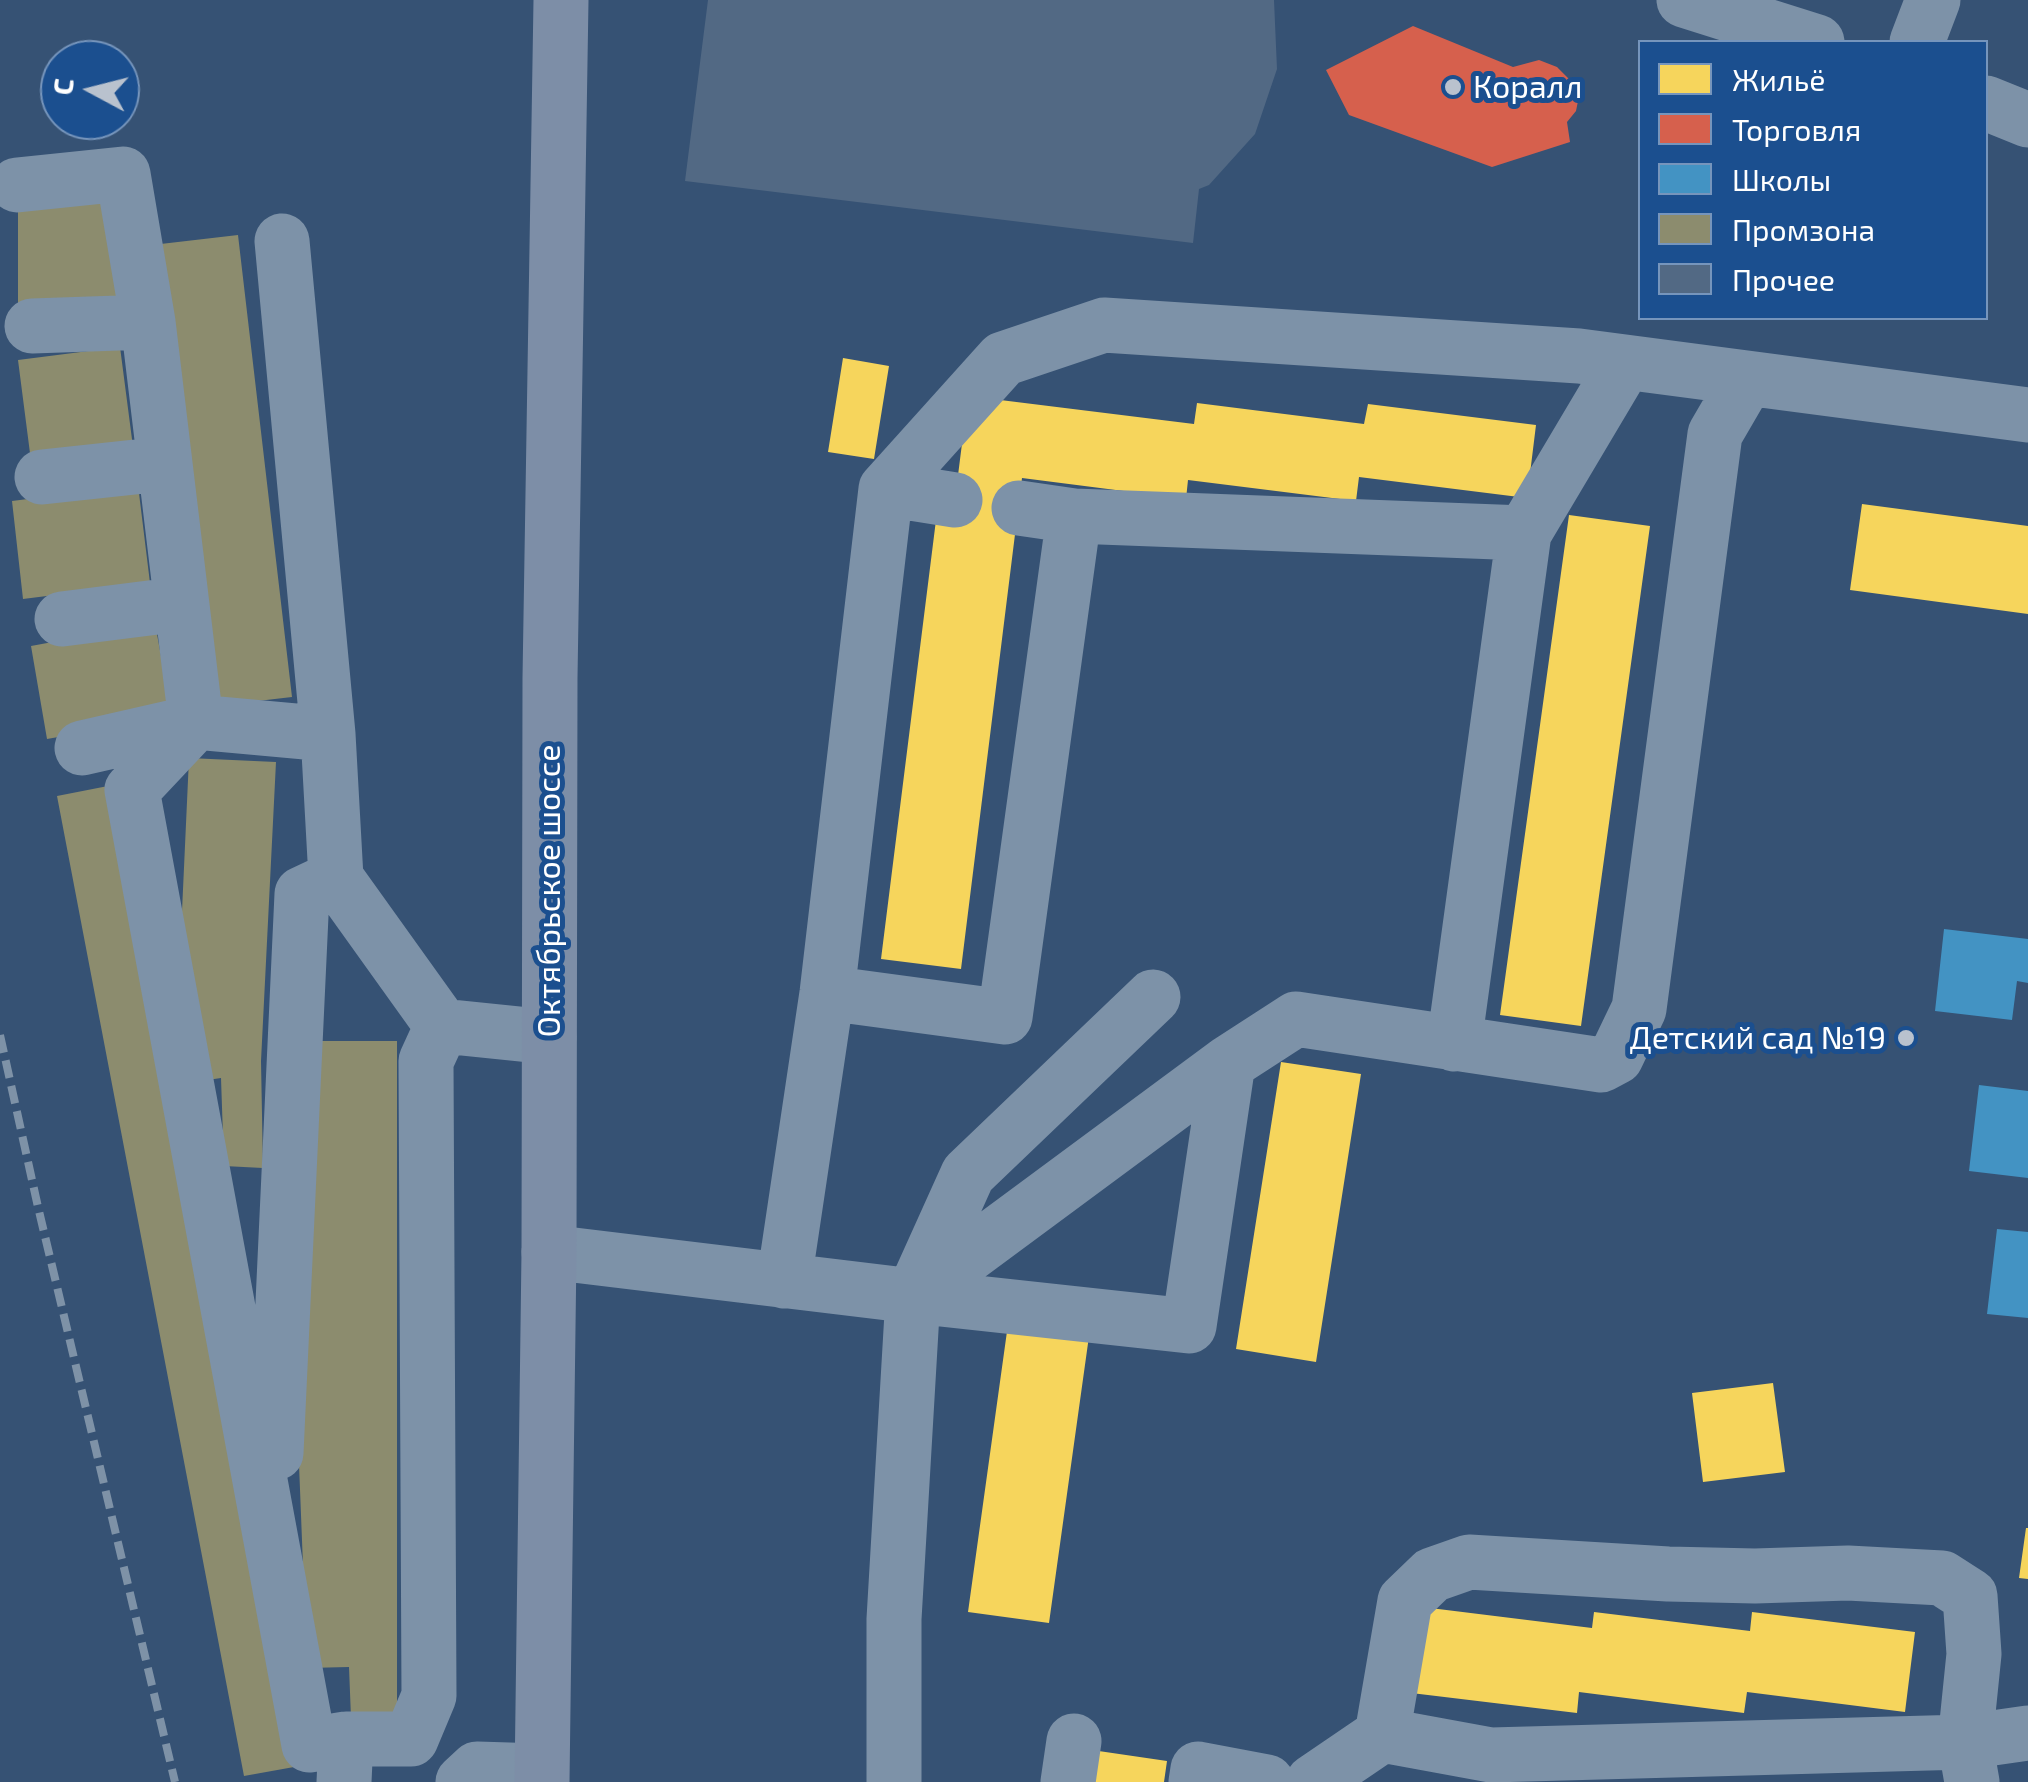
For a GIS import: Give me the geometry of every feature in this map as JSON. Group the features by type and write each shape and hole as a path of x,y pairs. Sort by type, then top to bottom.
{"main road":[{"name":"Октябрьское шоссе","path":"541,1776 549,1252 550,678 561,0"}],"street":[{"path":"1684,0 1811,40"},
{"path":"1917,40 1933,0"},
{"path":"1988,104 2028,120"},
{"path":"18,185 123,174 148,322 196,722"},
{"path":"282,241 328,734 336,878 442,1026 549,1038"},
{"path":"32,326 148,322"},
{"path":"784,1281 827,993 886,490 1002,358 1104,325 1579,356 2028,415"},
{"path":"1454,1044 1524,533 1625,364"},
{"path":"913,1296 1228,1063 1296,1019 1601,1065 1616,1058 1639,1008 1715,434 1747,378"},
{"path":"42,477 164,464"},
{"path":"886,490 955,500"},
{"path":"1019,508 1074,516 1524,533"},
{"path":"827,993 1005,1017 1074,516"},
{"path":"62,619 182,604"},
{"path":"196,722 132,790 309,1745 345,1760 412,1738 429,1696 426,1062 442,1026"},
{"path":"82,748 196,722 328,734"},
{"path":"272,1548 302,894 336,878"},
{"path":"894,1782 894,1619 913,1296 968,1174 1153,997"},
{"path":"549,1252 1189,1326 1228,1063"},
{"path":"1313,1782 1382,1735 1404,1601 1432,1576 1469,1562 1668,1574 1848,1573 1942,1578 1970,1596 1974,1654 1968,1762"},
{"path":"1382,1735 1496,1768 1968,1762 2028,1732"},
{"path":"412,1738 470,1775 541,1776"},
{"path":"1196,1782 1198,1769 1266,1782"}],"building: Жильё":[{"path":"843,358 889,366 874,459 828,452"},
{"path":"968,396 1194,424 1197,403 1364,424 1368,404 1536,425 1527,498 1359,477 1356,501 1188,480 1186,499 1022,478 961,969 881,959 937,512 953,515"},
{"path":"1862,504 2028,526 2028,614 1850,590"},
{"path":"1569,515 1650,526 1581,1026 1500,1015"},
{"path":"1281,1062 1361,1074 1316,1362 1236,1349"},
{"path":"1009,1317 1090,1329 1049,1623 968,1612"},
{"path":"1773,1383 1785,1472 1703,1482 1692,1393"},
{"path":"2028,1528 2028,1579 2019,1578"},
{"path":"1414,1606 1592,1628 1594,1612 1750,1631 1752,1612 1915,1632 1905,1712 1747,1692 1744,1713 1579,1692 1577,1713 1403,1692"},
{"path":"1085,1749 1167,1761 1164,1782 1080,1782"}],"building: Торговля":[{"path":"1413,26 1513,67 1539,60 1557,67 1579,96 1576,111 1567,122 1570,142 1492,167 1349,115 1326,70"}],"building: Школы":[{"path":"1944,929 2028,939 2028,983 2017,981 2012,1020 1935,1011"},
{"path":"1979,1085 2028,1091 2028,1178 1969,1171"},
{"path":"1997,1229 2028,1232 2028,1318 1987,1314"}],"building: Промзона":[{"path":"18,201 118,201 118,304 18,304"},
{"path":"238,235 292,697 206,707 152,245"},
{"path":"120,347 133,447 31,461 18,360"},
{"path":"138,485 150,583 23,599 12,501"},
{"path":"155,623 172,717 47,739 31,646"},
{"path":"189,758 276,762 261,1061 263,1168 224,1166 221,1078 201,1081 181,933"},
{"path":"108,786 294,1767 244,1776 57,796"},
{"path":"313,1041 397,1041 397,1716 351,1718 349,1667 307,1668 299,1464"}],"building: Прочее":[{"path":"708,0 1274,0 1277,69 1255,134 1209,185 1199,189 1193,243 685,181"}],"railway":[{"path":"0,1035 175,1782"}],"place":[{"name":"Коралл","path":"1453,87"},
{"name":"Детский сад №19","path":"1906,1038"}]}
